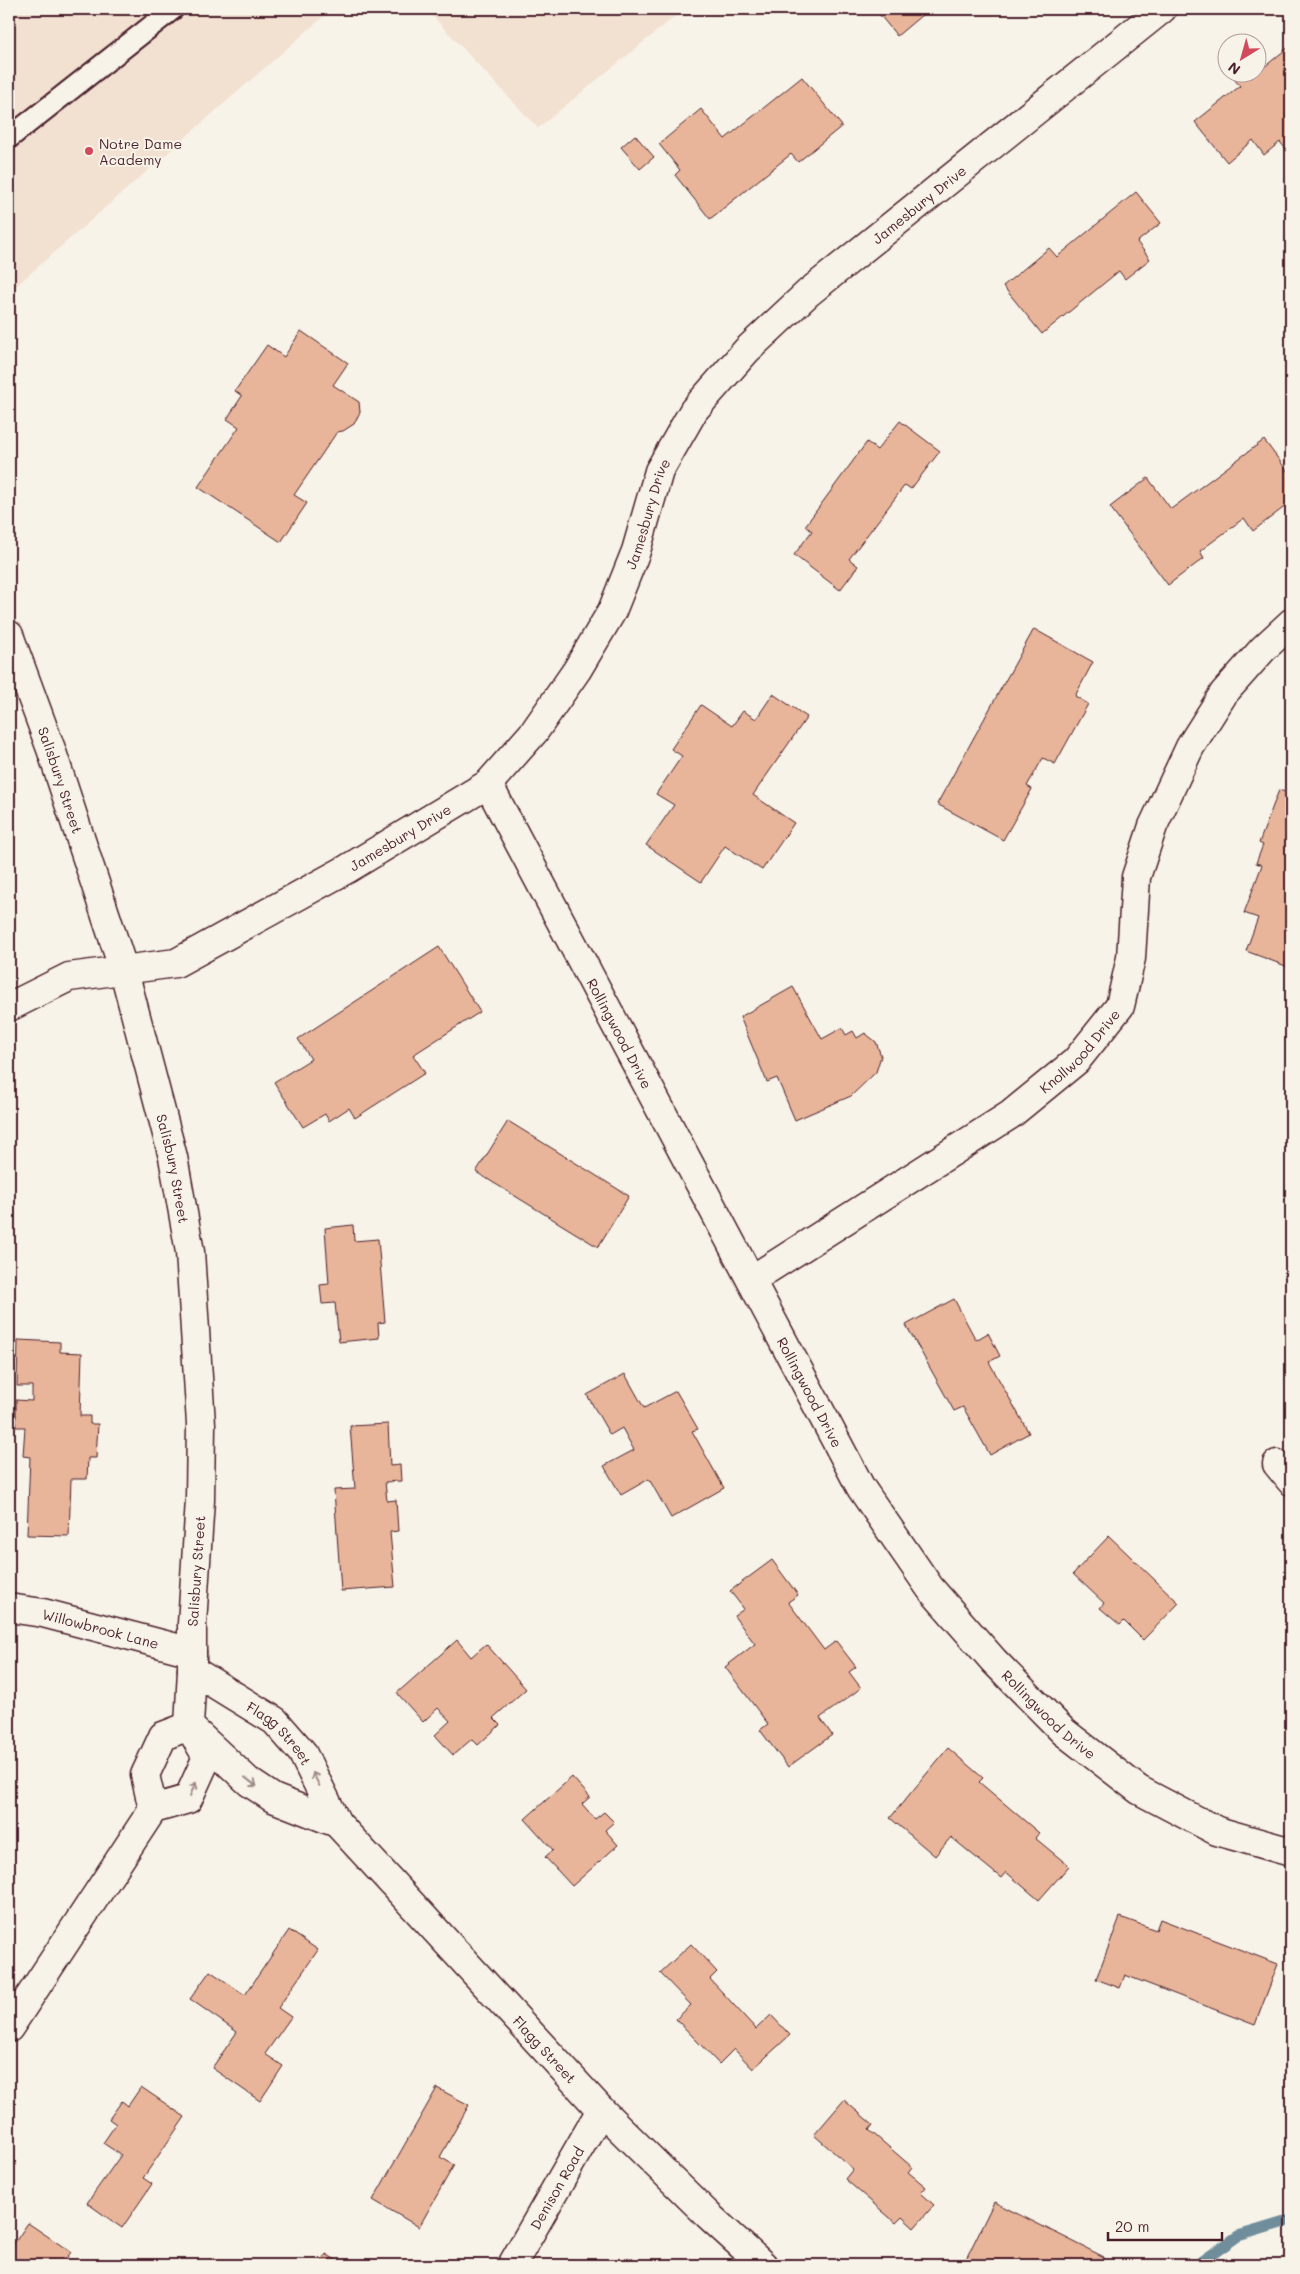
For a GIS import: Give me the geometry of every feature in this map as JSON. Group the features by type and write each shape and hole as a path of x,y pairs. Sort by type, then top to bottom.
{"street":[{"name":"Jamesbury Drive","path":"9,1007 69,978 176,963 347,869 488,784 534,732 576,670 612,611 636,551 659,471 694,410 747,350 808,293 1162,9"},
{"name":"Knollwood Drive","path":"751,1280 1010,1114 1076,1061 1120,1006 1131,958 1136,877 1153,826 1190,747 1224,693 1263,649 1291,623"},
{"name":"Salisbury Street","path":"9,635 51,749 124,971 173,1157 190,1252 200,1424 200,1500 192,1624 189,1726"},
{"name":"Rollingwood Drive","path":"488,784 861,1488 930,1588 994,1661 1064,1732 1138,1790 1217,1830 1291,1852"},
{"name":"Willowbrook Lane","path":"9,1608 43,1613 192,1661"},
{"name":"Flagg Street","path":"192,1661 275,1721 302,1752 337,1823 601,2110 708,2215 763,2265"},
{"name":"Flagg Street","path":"189,1726 249,1782 273,1798 337,1823"},
{"path":"9,2028 152,1809 188,1799 207,1757 189,1726 163,1736 145,1775 152,1809"},
{"name":"Denison Road","path":"512,2265 601,2110"}],"lane":[{"path":"9,138 173,9"}],"shaded area":[{"name":"Notre Dame Academy","path":"9,9 332,9 9,292"},
{"path":"426,9 684,9 538,128"}],"building":[{"path":"875,9 929,9 897,36"},
{"path":"1291,45 1291,143 1285,148 1280,142 1264,155 1253,140 1227,162 1195,122 1240,86 1237,82 1268,82 1268,64"},
{"path":"802,77 842,126 798,162 791,154 710,219 675,175 680,170 659,144 701,109 725,139"},
{"path":"635,135 654,157 640,169 621,147"},
{"path":"1136,192 1161,223 1137,242 1150,259 1125,279 1119,271 1042,334 1003,286 1049,248 1057,257"},
{"path":"301,331 348,363 333,385 359,402 360,412 354,424 343,431 337,432 294,495 307,503 281,542 198,487 239,427 227,419 242,396 235,391 267,345 284,357"},
{"path":"900,421 940,451 911,489 905,485 849,559 858,566 840,590 794,555 812,531 805,526 867,442 877,450"},
{"path":"1264,440 1291,476 1291,502 1253,531 1244,518 1200,551 1204,558 1168,585 1110,507 1148,478 1171,509"},
{"path":"1034,629 1093,662 1075,696 1088,704 1055,764 1043,758 1027,786 1032,789 1003,840 937,804"},
{"path":"773,694 807,717 753,795 794,823 762,870 725,846 701,882 646,845 674,805 656,794 682,756 671,749 701,705 732,726 743,711 756,719"},
{"path":"1279,790 1291,794 1291,968 1246,951 1258,918 1244,913 1262,865 1256,863 1263,845 1259,843"},
{"path":"439,947 480,1012 413,1055 425,1073 355,1118 349,1108 329,1121 325,1114 303,1127 274,1082 311,1059 298,1039"},
{"path":"793,987 822,1039 842,1028 846,1035 853,1031 857,1038 865,1033 876,1042 881,1056 876,1072 851,1096 795,1120 777,1078 767,1082 740,1017"},
{"path":"508,1121 629,1196 598,1247 476,1172"},
{"path":"353,1225 354,1241 378,1239 385,1322 378,1323 379,1338 339,1342 335,1303 322,1304 320,1285 329,1284 325,1228"},
{"path":"954,1299 976,1340 988,1333 1000,1356 989,1362 1029,1433 990,1455 963,1407 954,1411 906,1325"},
{"path":"18,1340 60,1342 60,1352 82,1353 80,1416 90,1416 90,1424 98,1424 96,1458 88,1458 87,1479 71,1479 69,1536 27,1535 30,1457 23,1456 25,1427 16,1427 16,1400 32,1401 32,1386 17,1386"},
{"path":"625,1374 644,1408 676,1391 698,1429 692,1431 724,1488 671,1518 649,1479 621,1495 604,1466 634,1450 622,1428 610,1435 587,1395"},
{"path":"388,1424 390,1466 400,1465 401,1481 385,1482 387,1501 396,1500 398,1531 390,1532 395,1587 341,1591 334,1490 355,1489 350,1426"},
{"path":"1109,1536 1179,1603 1143,1640 1124,1621 1120,1625 1100,1608 1104,1603 1073,1574"},
{"path":"772,1560 798,1595 788,1602 824,1650 836,1641 856,1667 849,1672 861,1688 820,1718 832,1735 788,1767 760,1730 768,1724 725,1667 755,1644 734,1616 744,1609 730,1591"},
{"path":"457,1640 471,1657 486,1644 526,1689 493,1718 500,1725 478,1745 472,1739 453,1755 435,1735 450,1721 438,1708 423,1722 397,1693"},
{"path":"948,1748 983,1778 979,1782 1039,1833 1035,1838 1069,1866 1039,1900 1006,1872 1001,1878 951,1837 935,1856 890,1818"},
{"path":"572,1777 590,1797 582,1804 595,1819 604,1812 614,1822 605,1830 618,1845 572,1886 545,1857 553,1850 525,1819"},
{"path":"1120,1917 1156,1930 1160,1919 1278,1964 1255,2025 1125,1975 1120,1988 1096,1979"},
{"path":"289,1930 318,1950 278,2008 291,2017 265,2054 283,2066 260,2101 212,2068 237,2032 190,1999 210,1971 245,1995"},
{"path":"691,1944 717,1972 710,1979 756,2029 771,2015 790,2035 753,2069 734,2049 719,2064 676,2019 691,2005 660,1973"},
{"path":"141,2087 185,2117 143,2178 152,2184 122,2228 87,2203 121,2155 103,2143 116,2124 109,2119 122,2101 128,2106"},
{"path":"437,2088 469,2105 440,2157 454,2165 419,2227 373,2200"},
{"path":"844,2100 873,2125 869,2130 912,2167 908,2172 926,2187 921,2193 934,2205 914,2228 902,2217 896,2223 845,2179 853,2169 814,2135"},
{"path":"994,2202 1104,2257 1100,2265 963,2265"},
{"path":"28,2223 71,2252 62,2265 9,2265 9,2251"},
{"path":"326,2254 344,2265 319,2265"}],"waterway":[{"path":"1197,2265 1238,2236 1291,2220"}],"place":[{"name":"Notre Dame Academy","path":"89,151"}]}
